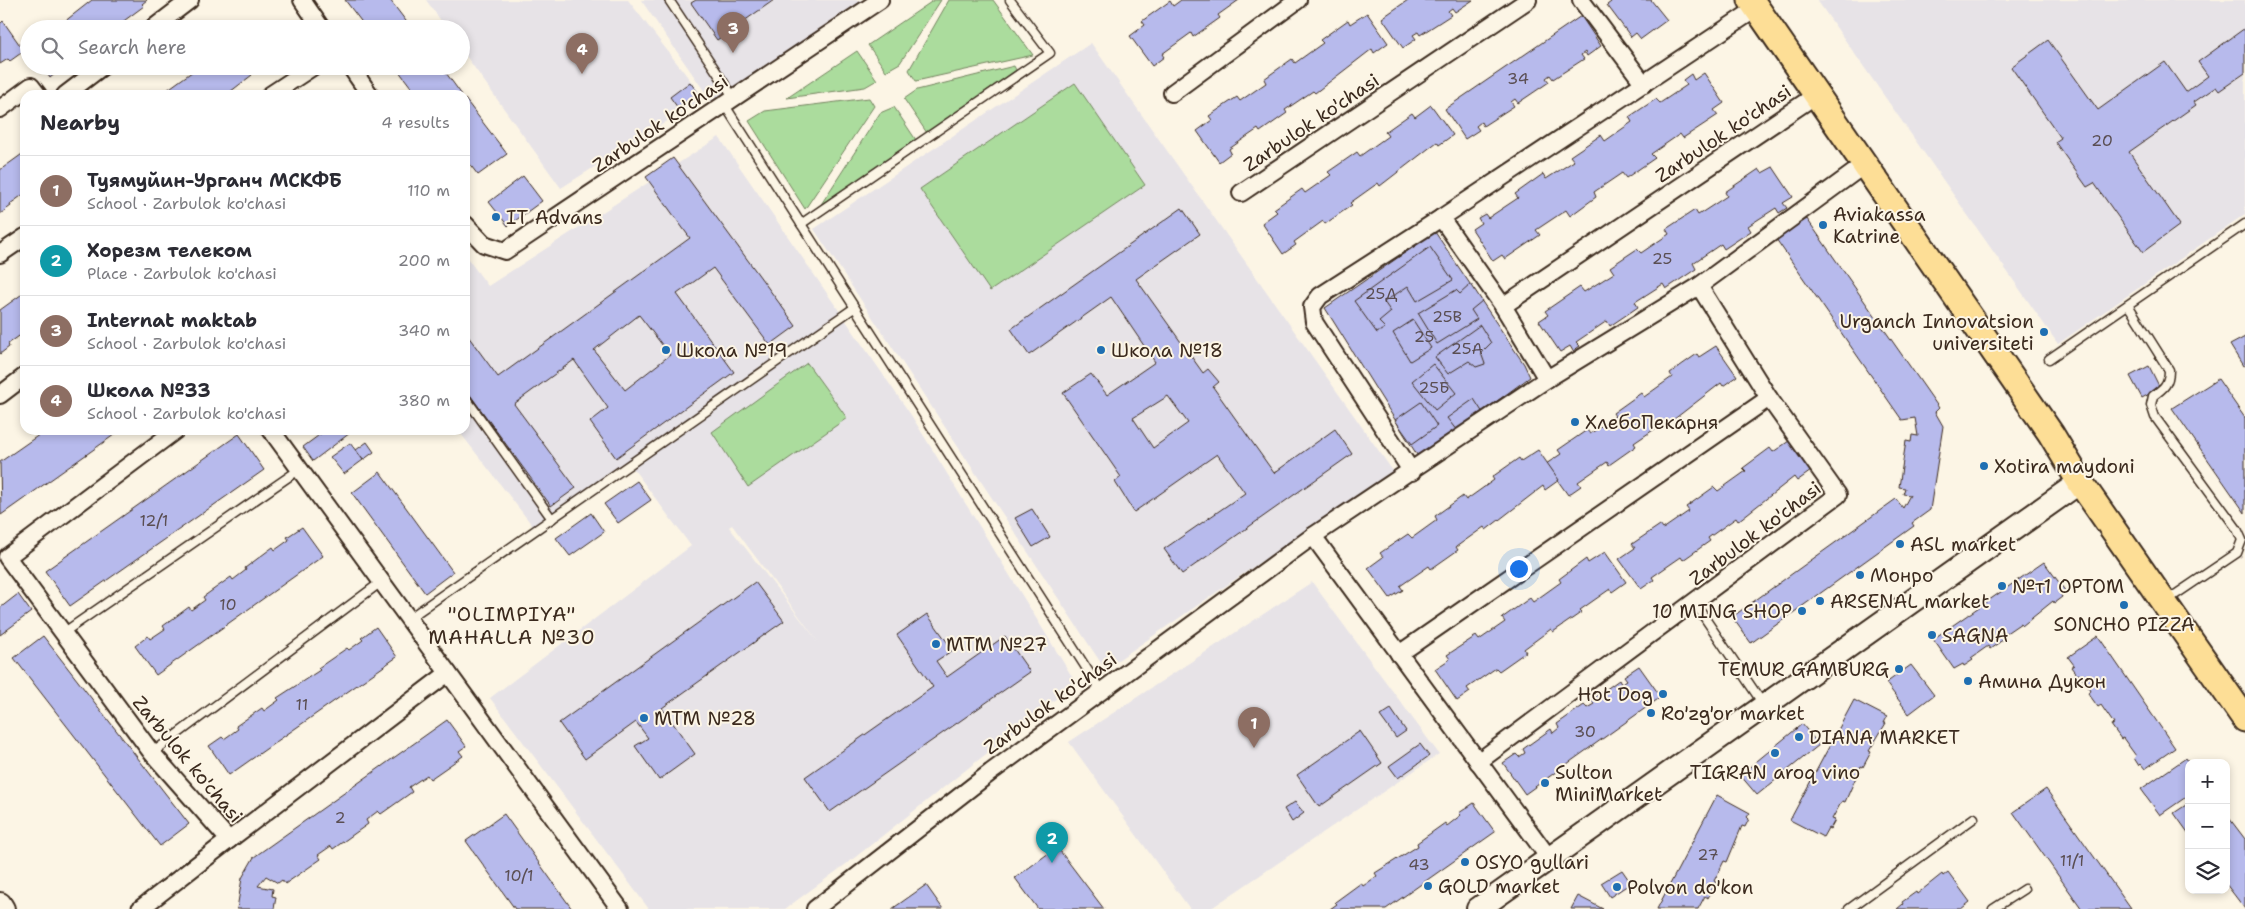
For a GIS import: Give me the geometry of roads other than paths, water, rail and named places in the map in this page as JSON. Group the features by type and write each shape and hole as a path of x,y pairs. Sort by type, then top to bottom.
{"main road":[{"path":"1754,4 2051,434 2080,482 2245,719"}],"street":[{"path":"164,20 190,0"},
{"path":"302,0 316,20"},
{"name":"Zarbulok ko'chasi","path":"470,229 484,244 504,251 880,0"},
{"path":"1172,93 1298,0"},
{"name":"Zarbulok ko'chasi","path":"1241,193 1528,0"},
{"path":"1581,0 1644,84"},
{"path":"1412,472 1314,322 1312,307 1320,296 1644,84 1754,4"},
{"path":"72,90 91,75"},
{"path":"278,90 300,75"},
{"path":"356,75 367,90"},
{"path":"0,109 20,94"},
{"name":"Zarbulok ko'chasi","path":"1503,306 1816,95"},
{"path":"1699,286 1864,165"},
{"path":"1441,218 1503,306 1548,379"},
{"path":"0,254 20,240"},
{"name":"Zarbulok ko'chasi","path":"815,909 991,772 1313,536 1412,472 1548,379 1699,286 1769,398 1838,495 1478,762"},
{"path":"0,395 20,380"},
{"path":"1400,654 1769,398"},
{"name":"Zarbulok ko'chasi","path":"169,435 2,556 63,633 152,753 229,840 448,673"},
{"path":"275,435 620,909"},
{"path":"1478,909 2080,482"},
{"path":"1313,536 1549,858"},
{"path":"140,909 229,840"},
{"path":"0,904 4,909"}],"lane":[{"path":"669,0 801,224 1100,691"},
{"path":"801,224 1050,53 1010,0"},
{"path":"2049,359 2245,224"},
{"path":"2128,305 2169,370 2169,381 2164,388 2153,396 2151,404 2155,417 2237,529 2242,540 2237,553 2164,602"},
{"path":"408,619 854,308"},
{"path":"470,404 552,519"},
{"path":"63,633 300,469"},
{"path":"152,753 381,582"},
{"path":"1694,602 1764,706"},
{"path":"1848,909 1974,818"},
{"path":"1993,909 2024,889"}],"place":[{"name":"Internat maktab","path":"733,53"},
{"name":"Школа №33","path":"582,74"},
{"name":"IT Advans","path":"496,217"},
{"name":"Aviakassa Katrine","path":"1823,225"},
{"name":"Urganch Innovatsion universiteti","path":"2044,332"},
{"name":"Школа №19","path":"666,350"},
{"name":"Школа №18","path":"1101,350"},
{"name":"ХлебоПекарня","path":"1575,422"},
{"name":"Xotira maydoni","path":"1984,466"},
{"name":"ASL market","path":"1900,544"},
{"name":"Монро","path":"1860,575"},
{"name":"№т1 OPTOM","path":"2002,586"},
{"name":"ARSENAL market","path":"1820,601"},
{"name":"SONCHO PIZZA","path":"2124,605"},
{"name":"10 MING SHOP","path":"1802,611"},
{"name":"SAGNA","path":"1932,635"},
{"name":"MTM №27","path":"936,644"},
{"name":"TEMUR GAMBURG","path":"1899,669"},
{"name":"Амина Дукон","path":"1968,681"},
{"name":"Hot Dog","path":"1663,694"},
{"name":"Ro'zg'or market","path":"1651,713"},
{"name":"MTM №28","path":"644,718"},
{"name":"DIANA MARKET","path":"1799,737"},
{"name":"Туямуйин-Урганч МСКФБ","path":"1254,748"},
{"name":"TIGRAN aroq vino","path":"1775,753"},
{"name":"Sulton MiniMarket","path":"1545,783"},
{"name":"OSYO gullari","path":"1465,862"},
{"name":"Хорезм телеком","path":"1052,863"},
{"name":"GOLD market","path":"1428,886"},
{"name":"Polvon do'kon","path":"1617,887"}],"district":[{"name":"\"OLIMPIYA\" MAHALLA №30","path":"512,626"}]}
